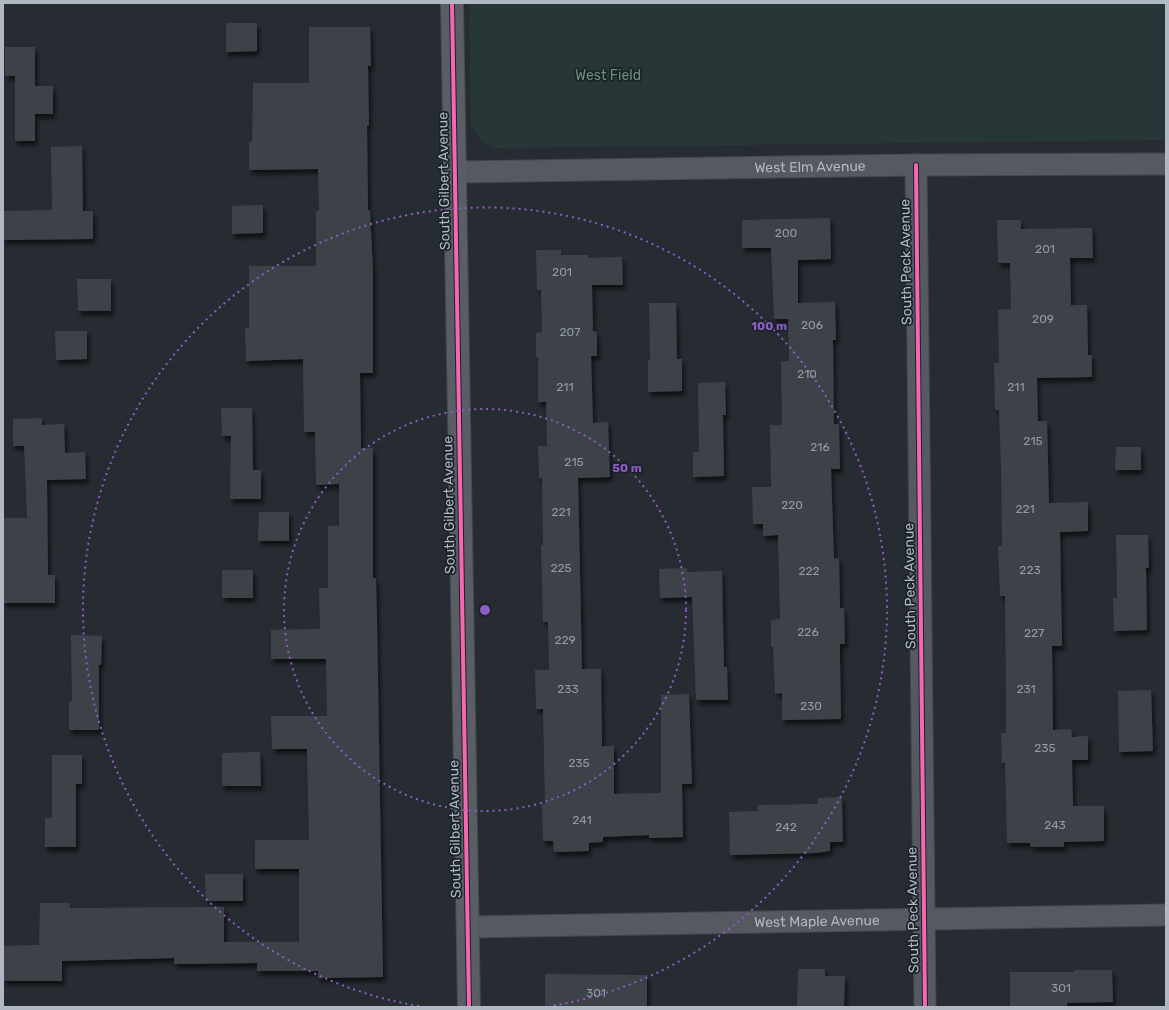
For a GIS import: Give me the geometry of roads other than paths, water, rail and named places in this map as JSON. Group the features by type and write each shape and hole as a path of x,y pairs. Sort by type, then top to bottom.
{"street":[{"name":"South Gilbert Avenue","path":"452,3 469,1007"},
{"name":"West Elm Avenue","path":"455,172 916,164 1166,164"},
{"name":"South Peck Avenue","path":"916,164 925,1007"},
{"name":"West Maple Avenue","path":"468,926 1166,915"}],"park label":[{"name":"West Field","path":"608,75"}]}
